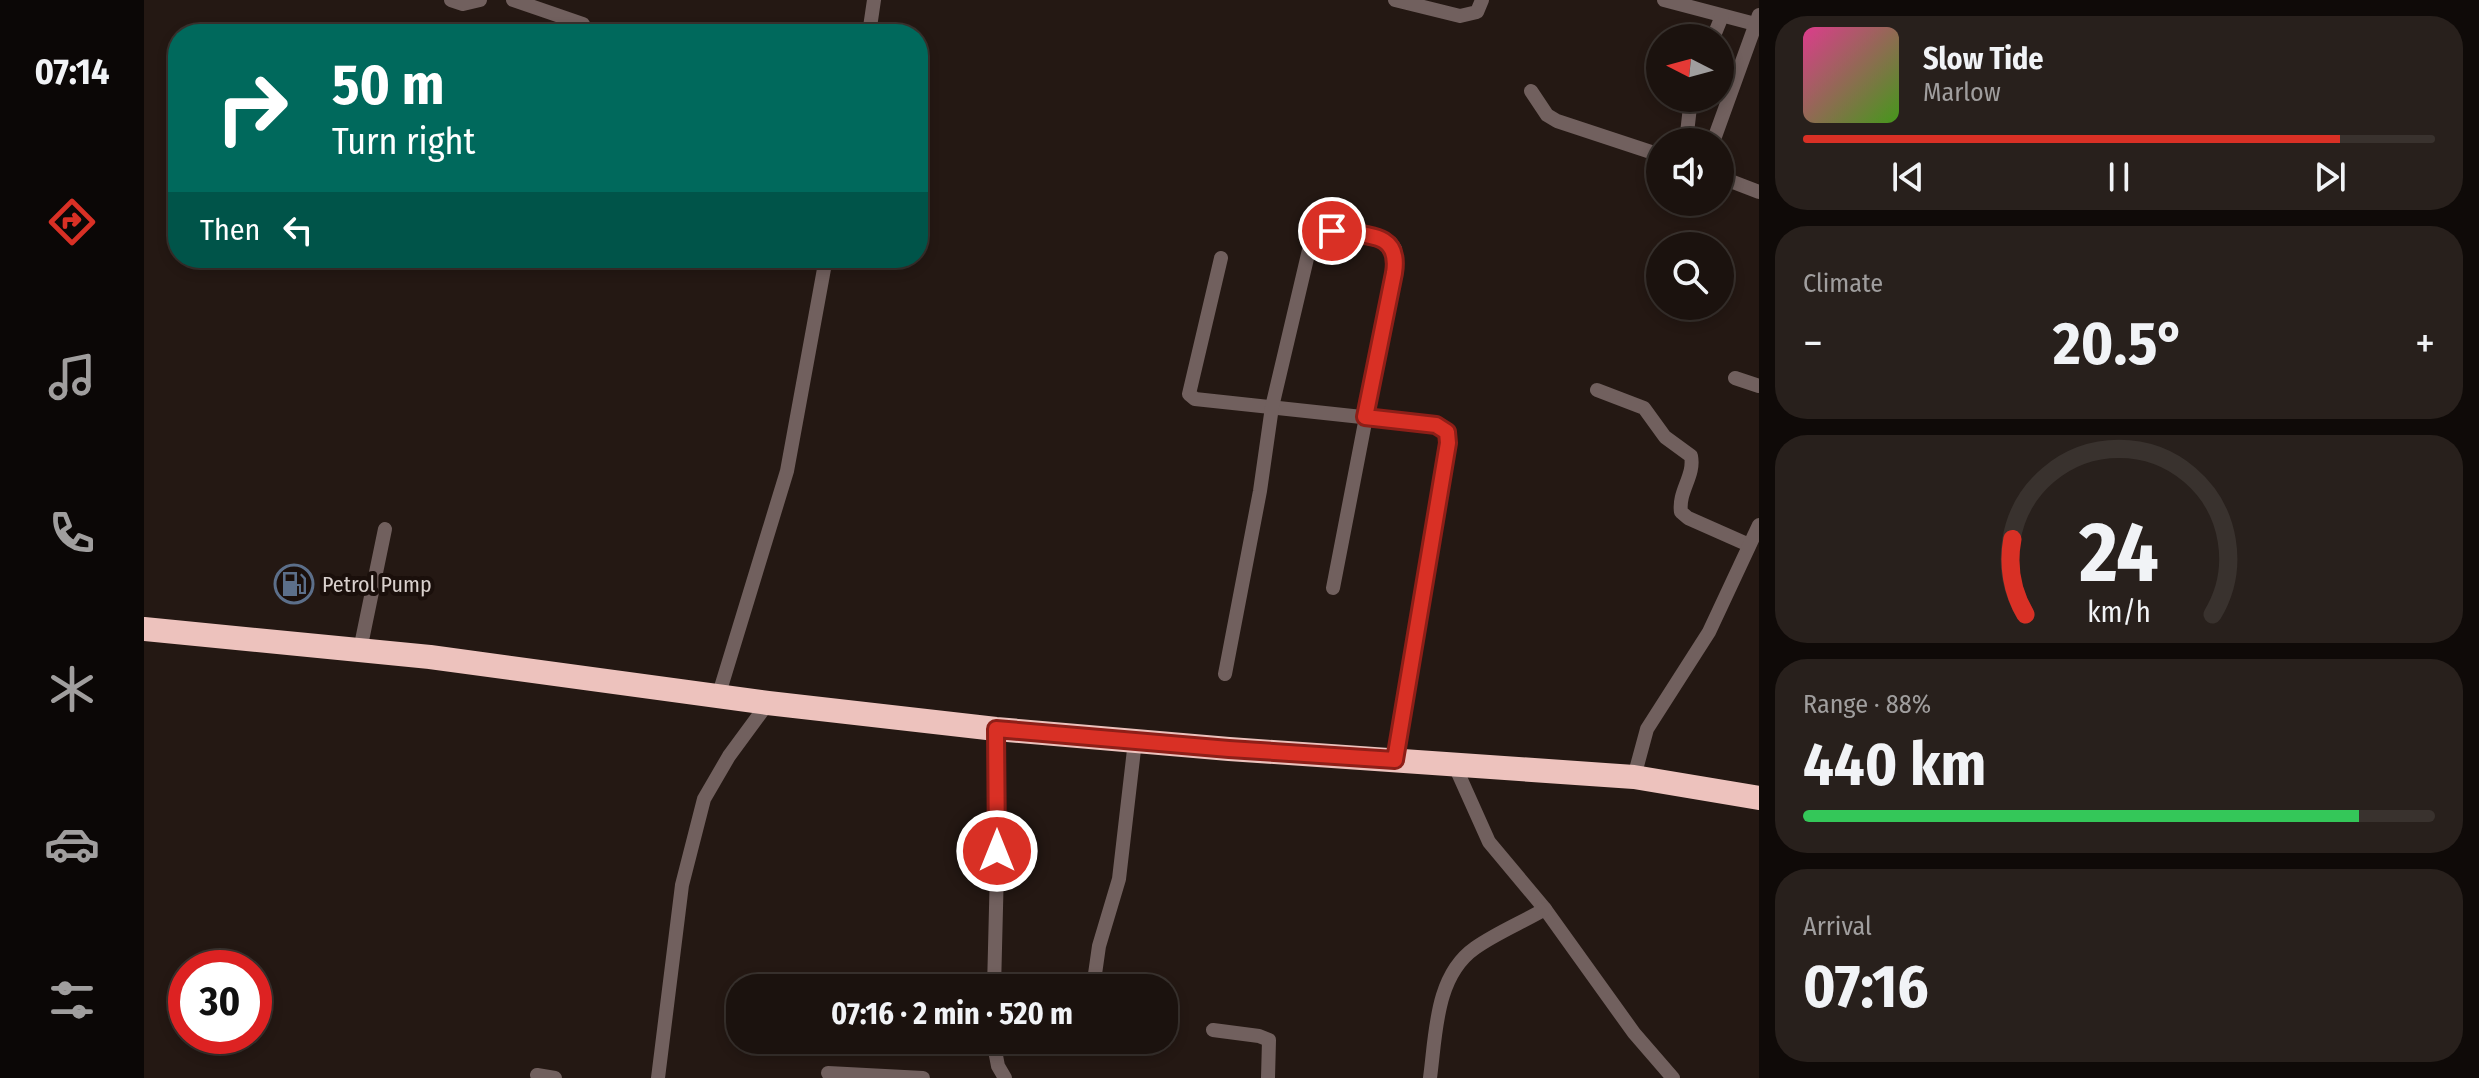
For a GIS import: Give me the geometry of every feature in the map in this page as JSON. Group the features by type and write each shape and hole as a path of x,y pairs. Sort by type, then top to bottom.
{"highway":[{"path":"144,629 360,650 718,697 996,729 1634,777 1759,798"}],"street":[{"path":"451,0 463,4 480,0"},
{"path":"513,0 583,24"},
{"path":"870,24 874,0"},
{"path":"1395,0 1460,16 1477,12 1482,0"},
{"path":"1664,0 1758,22 1718,128"},
{"path":"1719,24 1722,16"},
{"path":"1531,91 1547,115 1557,121 1646,150"},
{"path":"1734,182 1759,192"},
{"path":"1225,674 1260,491 1272,407 1309,250 1313,239 1322,231 1382,239 1395,249 1394,273 1333,588"},
{"path":"1221,258 1189,394 1195,399 1436,425 1447,432 1448,443 1395,760"},
{"path":"718,697 787,471 824,268"},
{"path":"1735,378 1759,386"},
{"path":"1597,390 1644,408 1665,437 1691,456 1691,470 1681,494 1681,512 1749,545"},
{"path":"1634,777 1647,729 1709,632 1759,525"},
{"path":"360,650 385,529"},
{"path":"658,1078 682,885 704,799 729,756 768,703"},
{"path":"994,974 998,828 996,729"},
{"path":"1095,974 1099,946 1119,879 1135,741"},
{"path":"1454,764 1489,842 1545,909 1634,1033 1673,1078"},
{"path":"1430,1078 1441,1002 1452,974 1474,949 1545,909"},
{"path":"1213,1030 1269,1040 1268,1078"},
{"path":"996,1054 1005,1078"},
{"path":"828,1073 923,1078"},
{"path":"537,1075 555,1078"}],"place":[{"name":"Petrol Pump","path":"294,584"}],"route":[{"path":"997,851 996,729 1395,760 1448,443 1447,432 1436,425 1365,417 1396,262 1395,249 1382,239 1332,231"}]}
